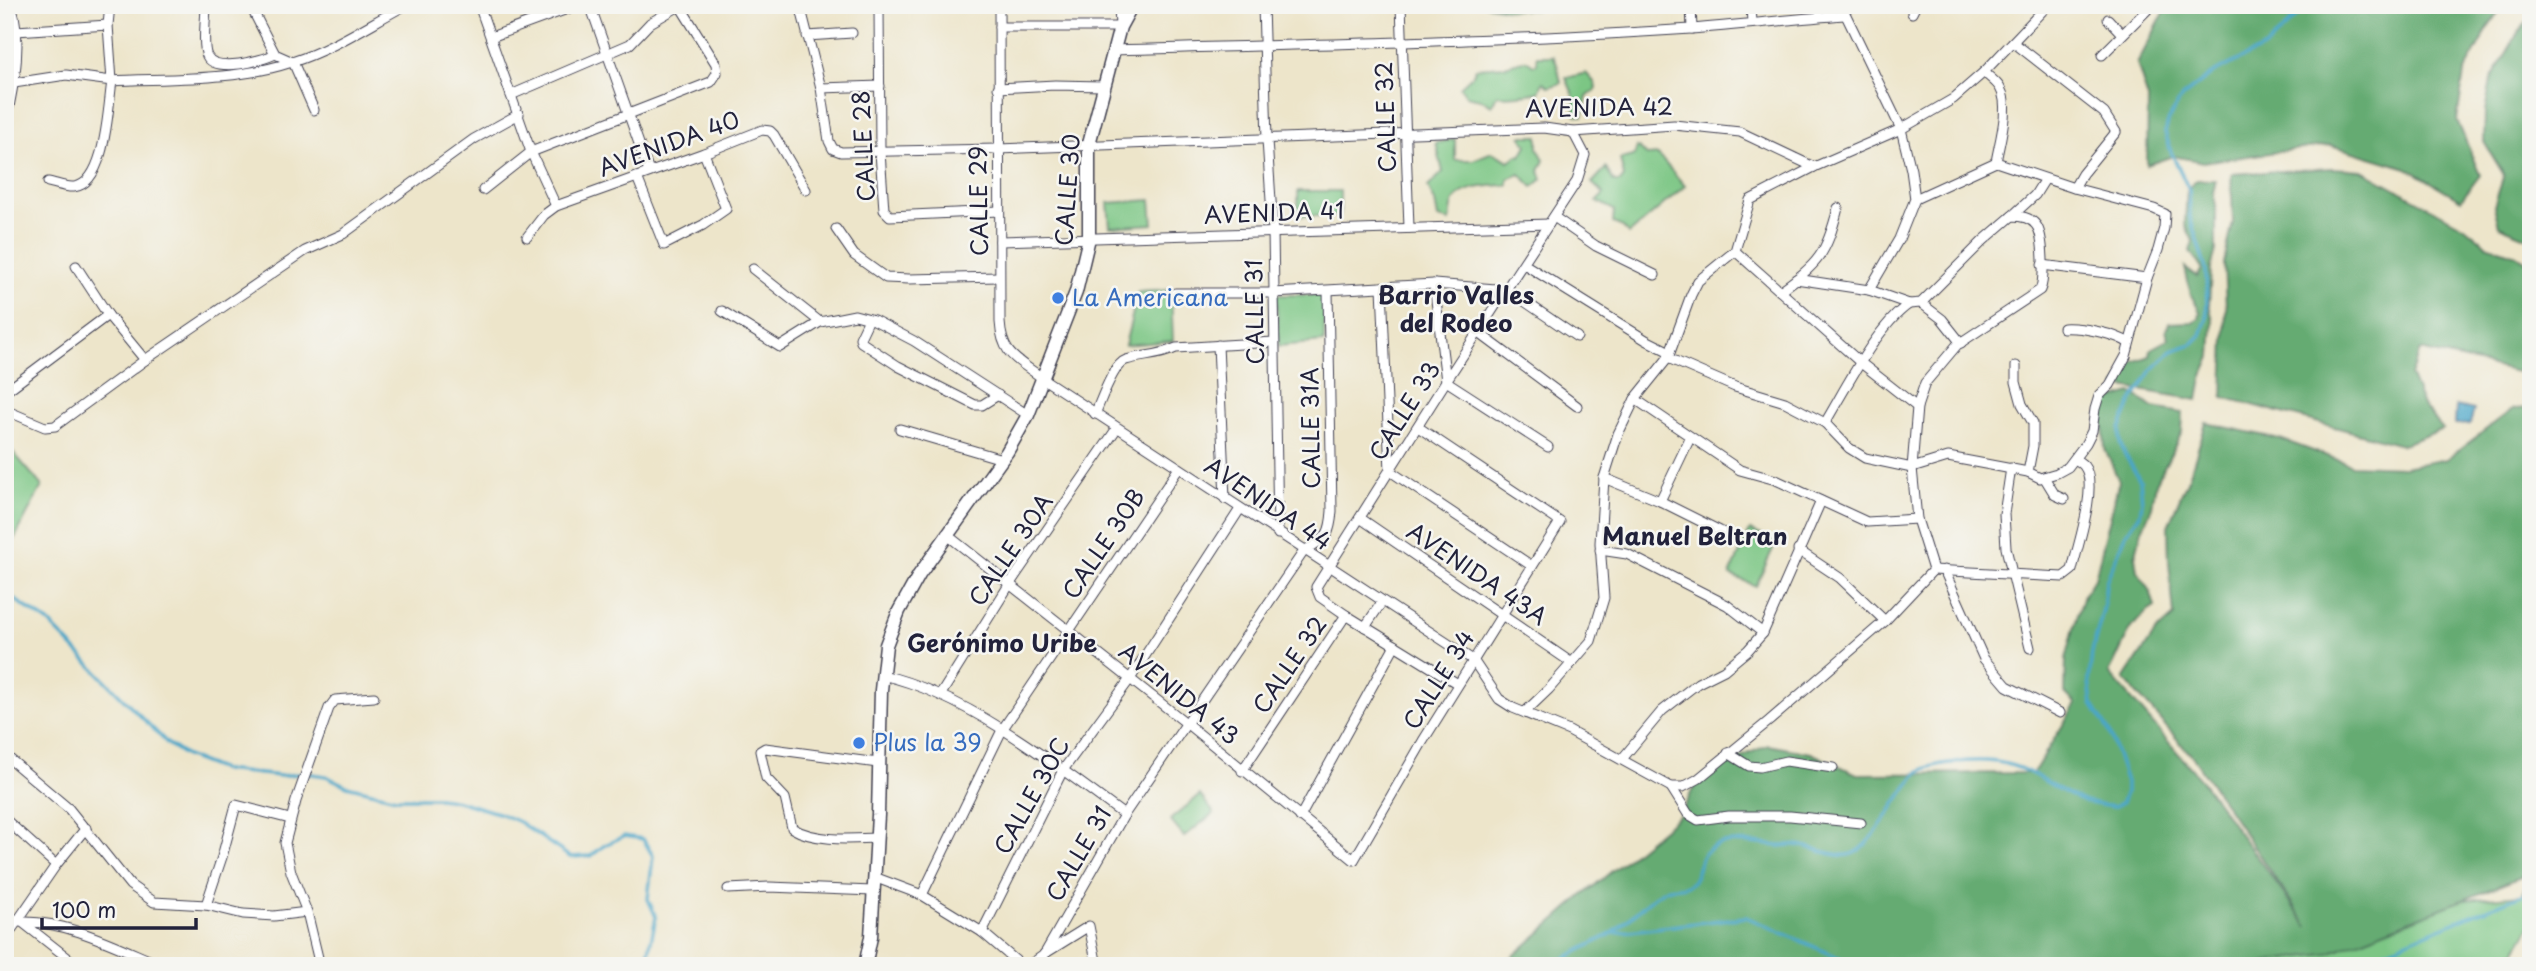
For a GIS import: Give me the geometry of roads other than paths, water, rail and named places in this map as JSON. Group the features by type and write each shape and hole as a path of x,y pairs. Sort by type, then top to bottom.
{"main road":[{"name":"CALLE 30","path":"865,966 871,937 882,675 886,645 899,611 919,575 1002,459 1028,415 1076,292 1089,239 1089,144 1120,27 1132,5"}],"street":[{"path":"5,126 16,31 11,5"},
{"path":"48,181 74,187 84,184 94,175 104,143 112,81 108,25 110,5"},
{"path":"206,5 205,54 211,60 219,64 237,64 263,60 275,54"},
{"path":"250,5 275,54 293,62 314,110"},
{"path":"10,83 66,75 112,81 242,74 293,62 349,38 373,21 407,5"},
{"path":"480,5 531,152 555,206"},
{"path":"491,37 578,5"},
{"path":"590,5 649,172"},
{"path":"800,5 821,88 829,141 833,149 841,152 880,152 1089,144"},
{"name":"CALLE 28","path":"879,5 880,152 884,210 890,216 999,211"},
{"name":"CALLE 29","path":"999,5 1001,340 1009,353 1042,378"},
{"name":"CALLE 30","path":"1119,5 1120,27"},
{"name":"CALLE 31","path":"1263,5 1273,231 1278,534"},
{"name":"CALLE 32","path":"1402,5 1409,228"},
{"path":"1691,5 1692,29"},
{"path":"1751,5 1752,23"},
{"path":"1525,712 1591,641 1604,598 1600,550 1604,478 1618,434 1635,399 1669,355 1691,295 1699,281 1735,251 1750,200 1814,167 1901,129 1953,99 1984,72 2048,5"},
{"path":"2102,55 2152,5"},
{"path":"483,190 531,152 711,82 716,77 716,64 680,6 650,23 629,44 511,95"},
{"path":"1114,50 1403,43 1692,29 1843,10 1901,129 1915,199 1899,239 1869,290"},
{"path":"2108,19 2122,34"},
{"path":"16,31 108,25"},
{"path":"999,27 1120,27"},
{"path":"808,40 852,33"},
{"path":"2012,42 2104,113 2116,132 2074,188"},
{"path":"1984,72 2000,88 2003,97 2005,115 1996,162"},
{"path":"821,88 880,86"},
{"path":"998,88 1103,86"},
{"path":"5,410 45,427 55,426 145,359 305,251 343,234 474,139 519,114"},
{"name":"AVENIDA 42","path":"1089,144 1267,140 1544,128 1573,132 1674,125 1740,132 1814,167"},
{"name":"AVENIDA 40","path":"527,237 544,215 555,206 762,130 770,131 806,190"},
{"name":"CALLE 33","path":"1328,567 1577,181 1585,162 1583,148 1573,132"},
{"path":"637,177 664,245 703,225 726,209 704,153"},
{"path":"1524,264 1669,355 1735,387 1785,402 1825,423 1849,448 1865,458 1912,468 1948,457 2044,477 2068,467 2092,431 2099,396 2110,386 2121,369 2161,239 2165,214 2045,180 1996,162 1915,199"},
{"path":"1796,279 1869,290 1909,304 1921,303 1984,240 2035,195 2045,180"},
{"path":"1780,291 1809,270 1827,247 1838,208"},
{"path":"1933,570 1917,519 1912,468 1917,407 1925,383 1961,343 2040,290 2044,281 2040,233 2036,224 2024,216 2011,216"},
{"path":"1552,220 1596,246 1655,275"},
{"name":"AVENIDA 41","path":"1000,241 1409,228 1552,220"},
{"path":"836,229 854,255 886,278 999,277"},
{"path":"1735,251 1861,363 1917,407"},
{"path":"2042,265 2147,278"},
{"path":"75,266 108,315 145,359"},
{"path":"752,269 820,322"},
{"path":"1175,293 1273,293 1434,284 1507,290 1577,337"},
{"path":"1434,284 1446,381 1548,446"},
{"path":"1382,287 1390,471 1532,566"},
{"name":"CALLE 31A","path":"1304,551 1325,538 1331,530 1328,291"},
{"path":"1921,303 1942,319 1961,343"},
{"path":"1825,423 1861,363 1898,312 1909,304"},
{"path":"722,312 780,346 820,322 849,316 869,319 914,341 1028,415"},
{"path":"5,392 108,315"},
{"path":"869,319 860,338 862,344 898,366 975,405 982,405 998,395"},
{"path":"2063,328 2104,334 2129,343"},
{"path":"1479,333 1577,406"},
{"path":"1095,414 1116,369 1125,360 1165,353 1176,348 1274,342"},
{"path":"1218,345 1225,499"},
{"path":"2016,366 2016,382 2022,404 2033,423 2033,446 2028,472"},
{"name":"AVENIDA 44","path":"1042,378 1473,660"},
{"path":"1635,399 1741,470 1776,480 1867,522 1917,519"},
{"name":"CALLE 34","path":"1354,860 1458,684 1560,522 1418,427"},
{"name":"CALLE 30A","path":"940,694 1009,585 1117,428"},
{"path":"900,429 1002,459"},
{"path":"1660,501 1690,438"},
{"path":"1671,788 1690,783 1728,753 1885,621 1933,570 2063,577 2071,570 2088,499 2088,476 2085,467 2075,459"},
{"name":"CALLE 30B","path":"922,895 1002,730 1179,468"},
{"path":"2011,468 2004,513 2006,548 2030,648"},
{"path":"2044,477 2055,495 2064,499"},
{"path":"1604,478 1660,501 1728,536"},
{"path":"1622,759 1662,711 1698,683 1724,670 1763,633 1821,501"},
{"name":"CALLE 30C","path":"982,932 1063,769 1130,679 1240,509"},
{"name":"AVENIDA 43A","path":"1360,518 1572,663"},
{"name":"AVENIDA 43","path":"946,534 1186,723 1354,860"},
{"path":"1600,550 1627,554 1727,605 1763,633"},
{"path":"1798,550 1840,578 1885,621"},
{"name":"CALLE 31","path":"1028,966 1044,955 1124,815 1304,551"},
{"path":"1328,567 1316,587 1317,593 1346,615 1458,684"},
{"path":"1944,570 1984,659 2007,686 2060,713"},
{"path":"1365,627 1382,602"},
{"name":"CALLE 32","path":"1242,771 1346,615"},
{"path":"1300,817 1395,645"},
{"path":"1473,660 1499,699 1622,759 1671,788 1688,814 1698,820 1729,816 1790,816 1861,823"},
{"path":"882,675 940,694 1063,769 1124,815"},
{"path":"320,966 307,912 292,872 285,843 290,819 329,708 335,700 374,697"},
{"path":"876,838 853,839 805,834 792,828 785,798 766,778 760,751 765,748 788,750 878,763"},
{"path":"1728,753 1749,766 1786,761 1833,768"},
{"path":"5,755 69,809 130,885 154,902 206,905 243,914 274,916 307,912"},
{"path":"206,905 236,805 290,819"},
{"path":"5,819 56,865"},
{"path":"5,939 56,865 86,828"},
{"path":"874,877 922,895 982,932 1022,966"},
{"path":"728,890 769,887 873,891"},
{"path":"5,914 78,966"},
{"path":"18,922 58,926 163,966"},
{"path":"1044,955 1088,926 1097,966"}],"water":[{"path":"2456,406 2474,410 2470,424 2455,425"}],"waterway":[{"path":"1613,933 1661,892 1691,883 1704,854 1720,844 1740,842 1794,845 1841,855 1857,851 1876,832 1911,781 1919,772 1932,766 1972,761 2001,763 2026,771 2087,802 2114,807 2122,802 2126,782 2109,731 2092,704 2089,681 2106,582 2126,534 2140,514 2142,503 2140,480 2124,453 2120,442 2120,429 2131,403 2152,370 2172,351 2192,344 2201,335 2207,318 2206,269 2190,218 2189,190 2171,152 2165,132 2170,116 2182,97 2213,73 2267,46 2308,5"},
{"path":"5,593 48,622 168,744 186,756 222,770 280,776 306,773 326,776 347,786 396,798 440,798 458,801 519,822 570,857 591,856 605,845 624,836 643,839 653,856 648,899 656,917 644,966"},
{"path":"2346,966 2531,891"},
{"path":"1550,966 1613,933 1746,917 1858,966"}],"place":[{"name":"La Americana","path":"1058,298"},
{"name":"Plus la 39","path":"859,743"}],"district":[{"name":"Barrio Valles del Rodeo","path":"1456,310"},
{"name":"Manuel Beltran","path":"1695,537"},
{"name":"Gerónimo Uribe","path":"1002,644"}]}
